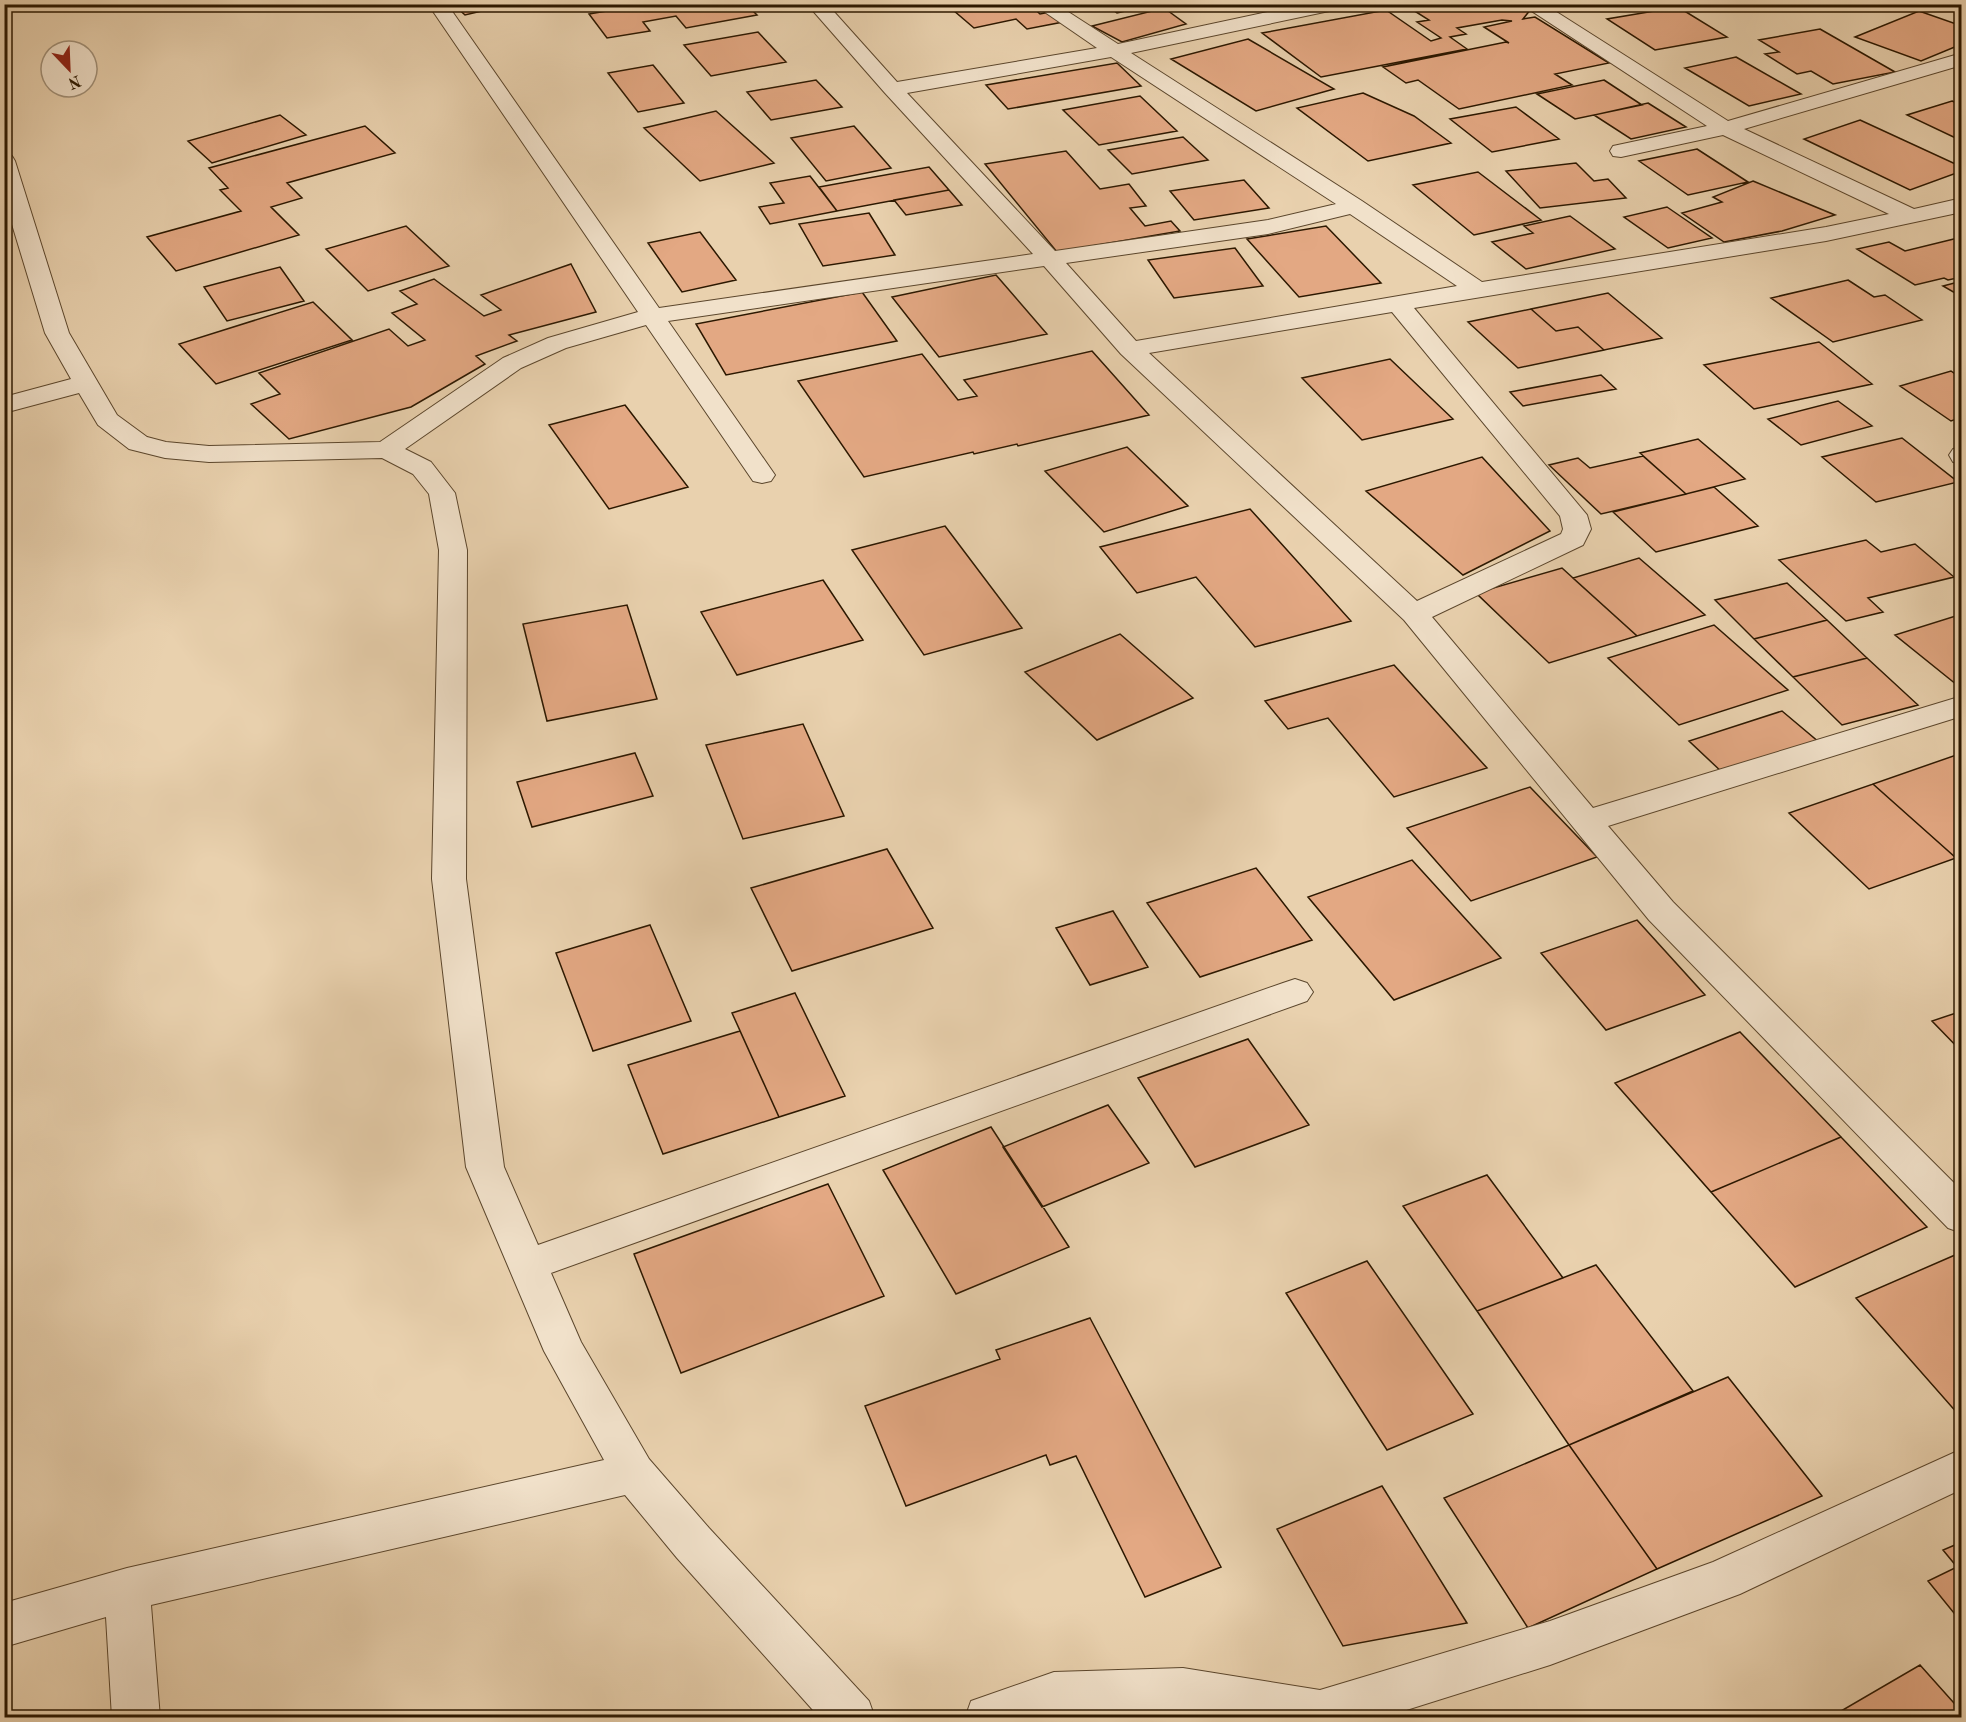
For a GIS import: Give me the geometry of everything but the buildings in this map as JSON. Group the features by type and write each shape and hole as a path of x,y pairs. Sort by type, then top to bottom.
{"street":[{"path":"437,4 762,476"},
{"path":"816,4 1049,257 1130,349 1414,614 1661,911 1962,1217"},
{"path":"1042,4 1354,206 1478,290"},
{"path":"892,89 1114,51 1334,4"},
{"path":"1530,4 1725,128 1910,215"},
{"path":"1621,151 1725,128 1962,59"},
{"path":"4,161 57,333 107,420 138,443 165,450 209,454 386,450 422,468 442,493 453,550 449,879 485,1167 565,1351 634,1473 693,1543 852,1718"},
{"path":"1130,349 1397,303 1826,234 1962,205"},
{"path":"386,450 512,363 557,343 651,316 1268,227 1354,206"},
{"path":"1397,303 1573,515 1577,529 1573,539 1414,614"},
{"path":"4,405 86,383"},
{"path":"1588,821 1962,706"},
{"path":"528,1265 1295,992"},
{"path":"988,1718 1054,1695 1183,1691 1318,1715 1550,1643 1724,1579 1962,1468"},
{"path":"4,1625 127,1589 634,1473"},
{"path":"127,1589 136,1718"}]}
